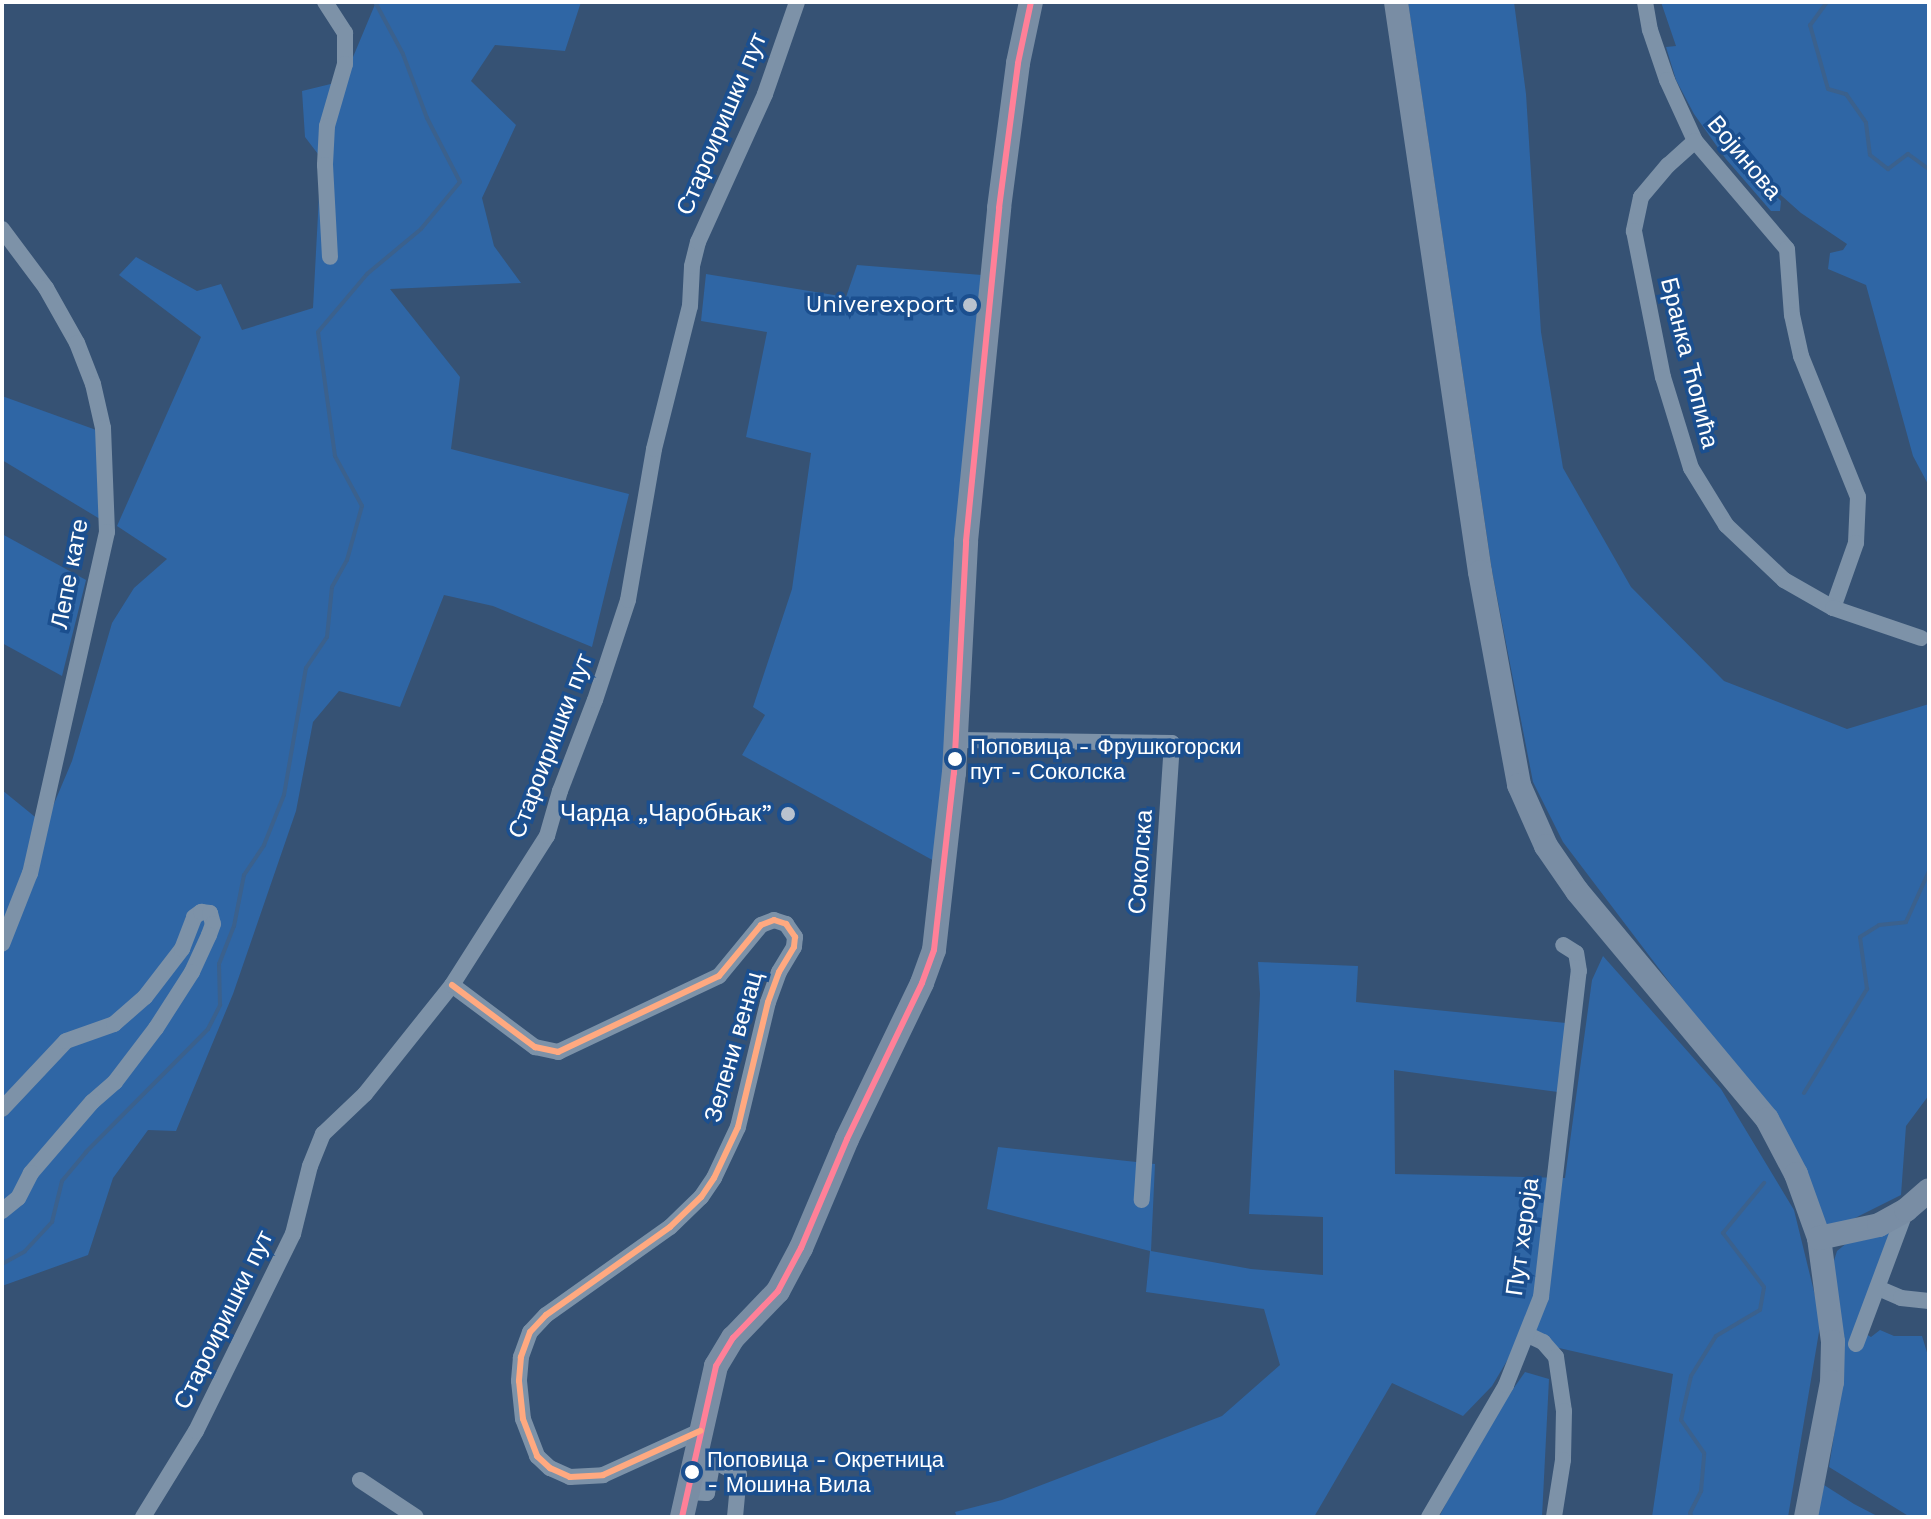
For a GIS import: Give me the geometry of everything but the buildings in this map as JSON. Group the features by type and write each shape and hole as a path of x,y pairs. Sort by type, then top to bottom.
{"street":[{"path":"325,2 345,33 345,64 327,126 325,165 330,257"},
{"name":"Староиришки пут","path":"143,1517 196,1431 293,1234 310,1166 323,1134 365,1094 452,985 547,836 628,600 654,449 690,306 692,266 698,242 765,94 797,2"},
{"path":"682,1517 703,1447 716,1366 733,1338 778,1291 928,969 940,917 956,740 966,541 999,208 1018,63 1031,2"},
{"path":"1396,2 1480,572 1519,785 1546,846 1577,891 1767,1119 1796,1174 1819,1238 1833,1342 1832,1382 1806,1517"},
{"name":"Војинова","path":"1645,2 1650,30 1667,80 1695,141 1787,249 1796,339 1816,400 1858,497 1856,543 1833,608"},
{"name":"Бранка Ћопића","path":"1695,141 1652,181 1641,197 1634,219 1663,377 1691,468 1726,525 1784,580 1833,608 1921,638"},
{"name":"Лепе кате","path":"2,229 46,288 77,343 93,384 103,428 107,532 30,873 2,944"},
{"name":"Соколска","path":"956,740 1172,743 1142,1200"},
{"path":"2,1109 66,1041 114,1024 145,997 182,949 194,917 201,912 210,913 213,924 192,972 156,1028 115,1082 92,1102 31,1173 18,1198 2,1211"},
{"name":"Зелени венац","path":"452,985 535,1047 558,1052 719,976 761,925 774,920 786,924 795,937 794,947 768,1002 738,1127 714,1178 677,1221 546,1315 530,1332 521,1357 519,1381 528,1435 537,1456 560,1473 570,1477 603,1475 703,1447"},
{"name":"Пут хероја","path":"1429,1517 1506,1385 1528,1335 1543,1281 1579,971 1576,953 1563,945"},
{"path":"1819,1238 1863,1231 1906,1210 1929,1190"},
{"path":"1856,1344 1906,1210"},
{"path":"1878,1288 1901,1298 1929,1301"},
{"path":"1528,1335 1543,1342 1556,1357 1562,1397 1563,1460 1554,1517"},
{"path":"703,1447 739,1474 735,1517"},
{"path":"360,1480 416,1517"}],"shaded area":[{"path":"376,2 581,2 565,51 495,45 471,81 516,125 482,198 494,246 521,283 390,289 460,377 451,449 629,494 592,647 493,606 444,595 400,707 339,691 313,722 296,811 233,994 176,1131 148,1130 113,1178 88,1255 2,1286 2,790 45,825 72,761 112,623 134,588 167,559 117,526 201,337 119,275 136,257 197,291 221,284 242,330 313,308 321,158 305,137 302,91 343,81"},
{"path":"1408,2 1514,2 1526,94 1541,332 1563,468 1631,587 1724,681 1847,729 1929,704 1929,1095 1906,1126 1901,1195 1845,1223 1827,1227 1679,995 1563,842 1533,782 1492,571"},
{"path":"1661,2 1929,2 1929,486 1913,456 1866,285 1828,269 1830,253 1843,250 1847,244 1801,213 1765,181 1765,185 1781,201 1780,211 1771,211 1726,159 1694,114 1676,80 1666,47 1676,46"},
{"path":"857,265 982,275 936,862 742,755 765,715 753,707 792,589 811,453 746,437 767,332 701,321 706,274 846,297"},
{"path":"2,396 99,431 100,519 2,460"},
{"path":"2,534 86,580 62,676 2,643"},
{"path":"1603,956 1721,1089 1794,1210 1821,1320 1788,1517 1652,1517 1673,1374 1520,1339 1492,1386 1463,1416 1392,1383 1314,1517 957,1517 955,1512 1002,1500 1222,1416 1280,1365 1264,1309 1146,1292 1150,1251 987,1209 998,1147 1155,1164 1151,1251 1251,1269 1323,1275 1323,1217 1249,1214 1260,994 1258,962 1358,966 1356,1002 1566,1023 1558,1092 1394,1070 1395,1174 1565,1178 1592,980"},
{"path":"1892,1232 1859,1330 1871,1337 1880,1330 1894,1336 1922,1336 1929,1359 1929,1517 1910,1517 1829,1467 1842,1384 1832,1267 1837,1251 1848,1242"},
{"path":"1525,1372 1549,1379 1542,1517 1439,1517 1483,1432"},
{"path":"1824,1485 1854,1504 1879,1517 1817,1517"}],"waterway":[{"path":"2,1264 25,1251 52,1222 62,1181 86,1152 208,1029 220,1005 219,964 234,926 244,875 264,845 284,795 306,668 327,637 332,587 347,560 362,506 335,456 318,332 367,274 421,229 460,182 427,118 403,54 375,2"},
{"path":"1827,2 1810,25 1828,89 1846,94 1866,123 1870,155 1888,169 1908,154 1929,169"},
{"path":"1804,1093 1867,989 1860,937 1879,925 1906,922 1929,871"},
{"path":"1692,1517 1690,1513 1701,1491 1704,1453 1681,1420 1691,1376 1716,1336 1760,1310 1764,1287 1723,1233 1764,1183"}],"transit line":[{"path":"682,1517 716,1366 733,1338 778,1291 801,1248 847,1139 922,983 934,950 954,773 966,541 999,208 1018,63 1031,2"},
{"path":"452,985 535,1047 558,1052 719,976 761,925 774,920 786,924 795,937 794,947 779,972 768,1002 738,1127 714,1178 701,1197 670,1227 546,1315 530,1332 521,1357 519,1381 523,1419 537,1456 550,1468 570,1477 603,1475 700,1431"}],"place":[{"name":"Univerexport","path":"970,305"},
{"name":"Поповица - Фрушкогорски пут - Соколска","path":"955,759"},
{"name":"Чарда „Чаробњак”","path":"788,814"},
{"name":"Поповица - Окретница - Мошина Вила","path":"692,1472"}]}
